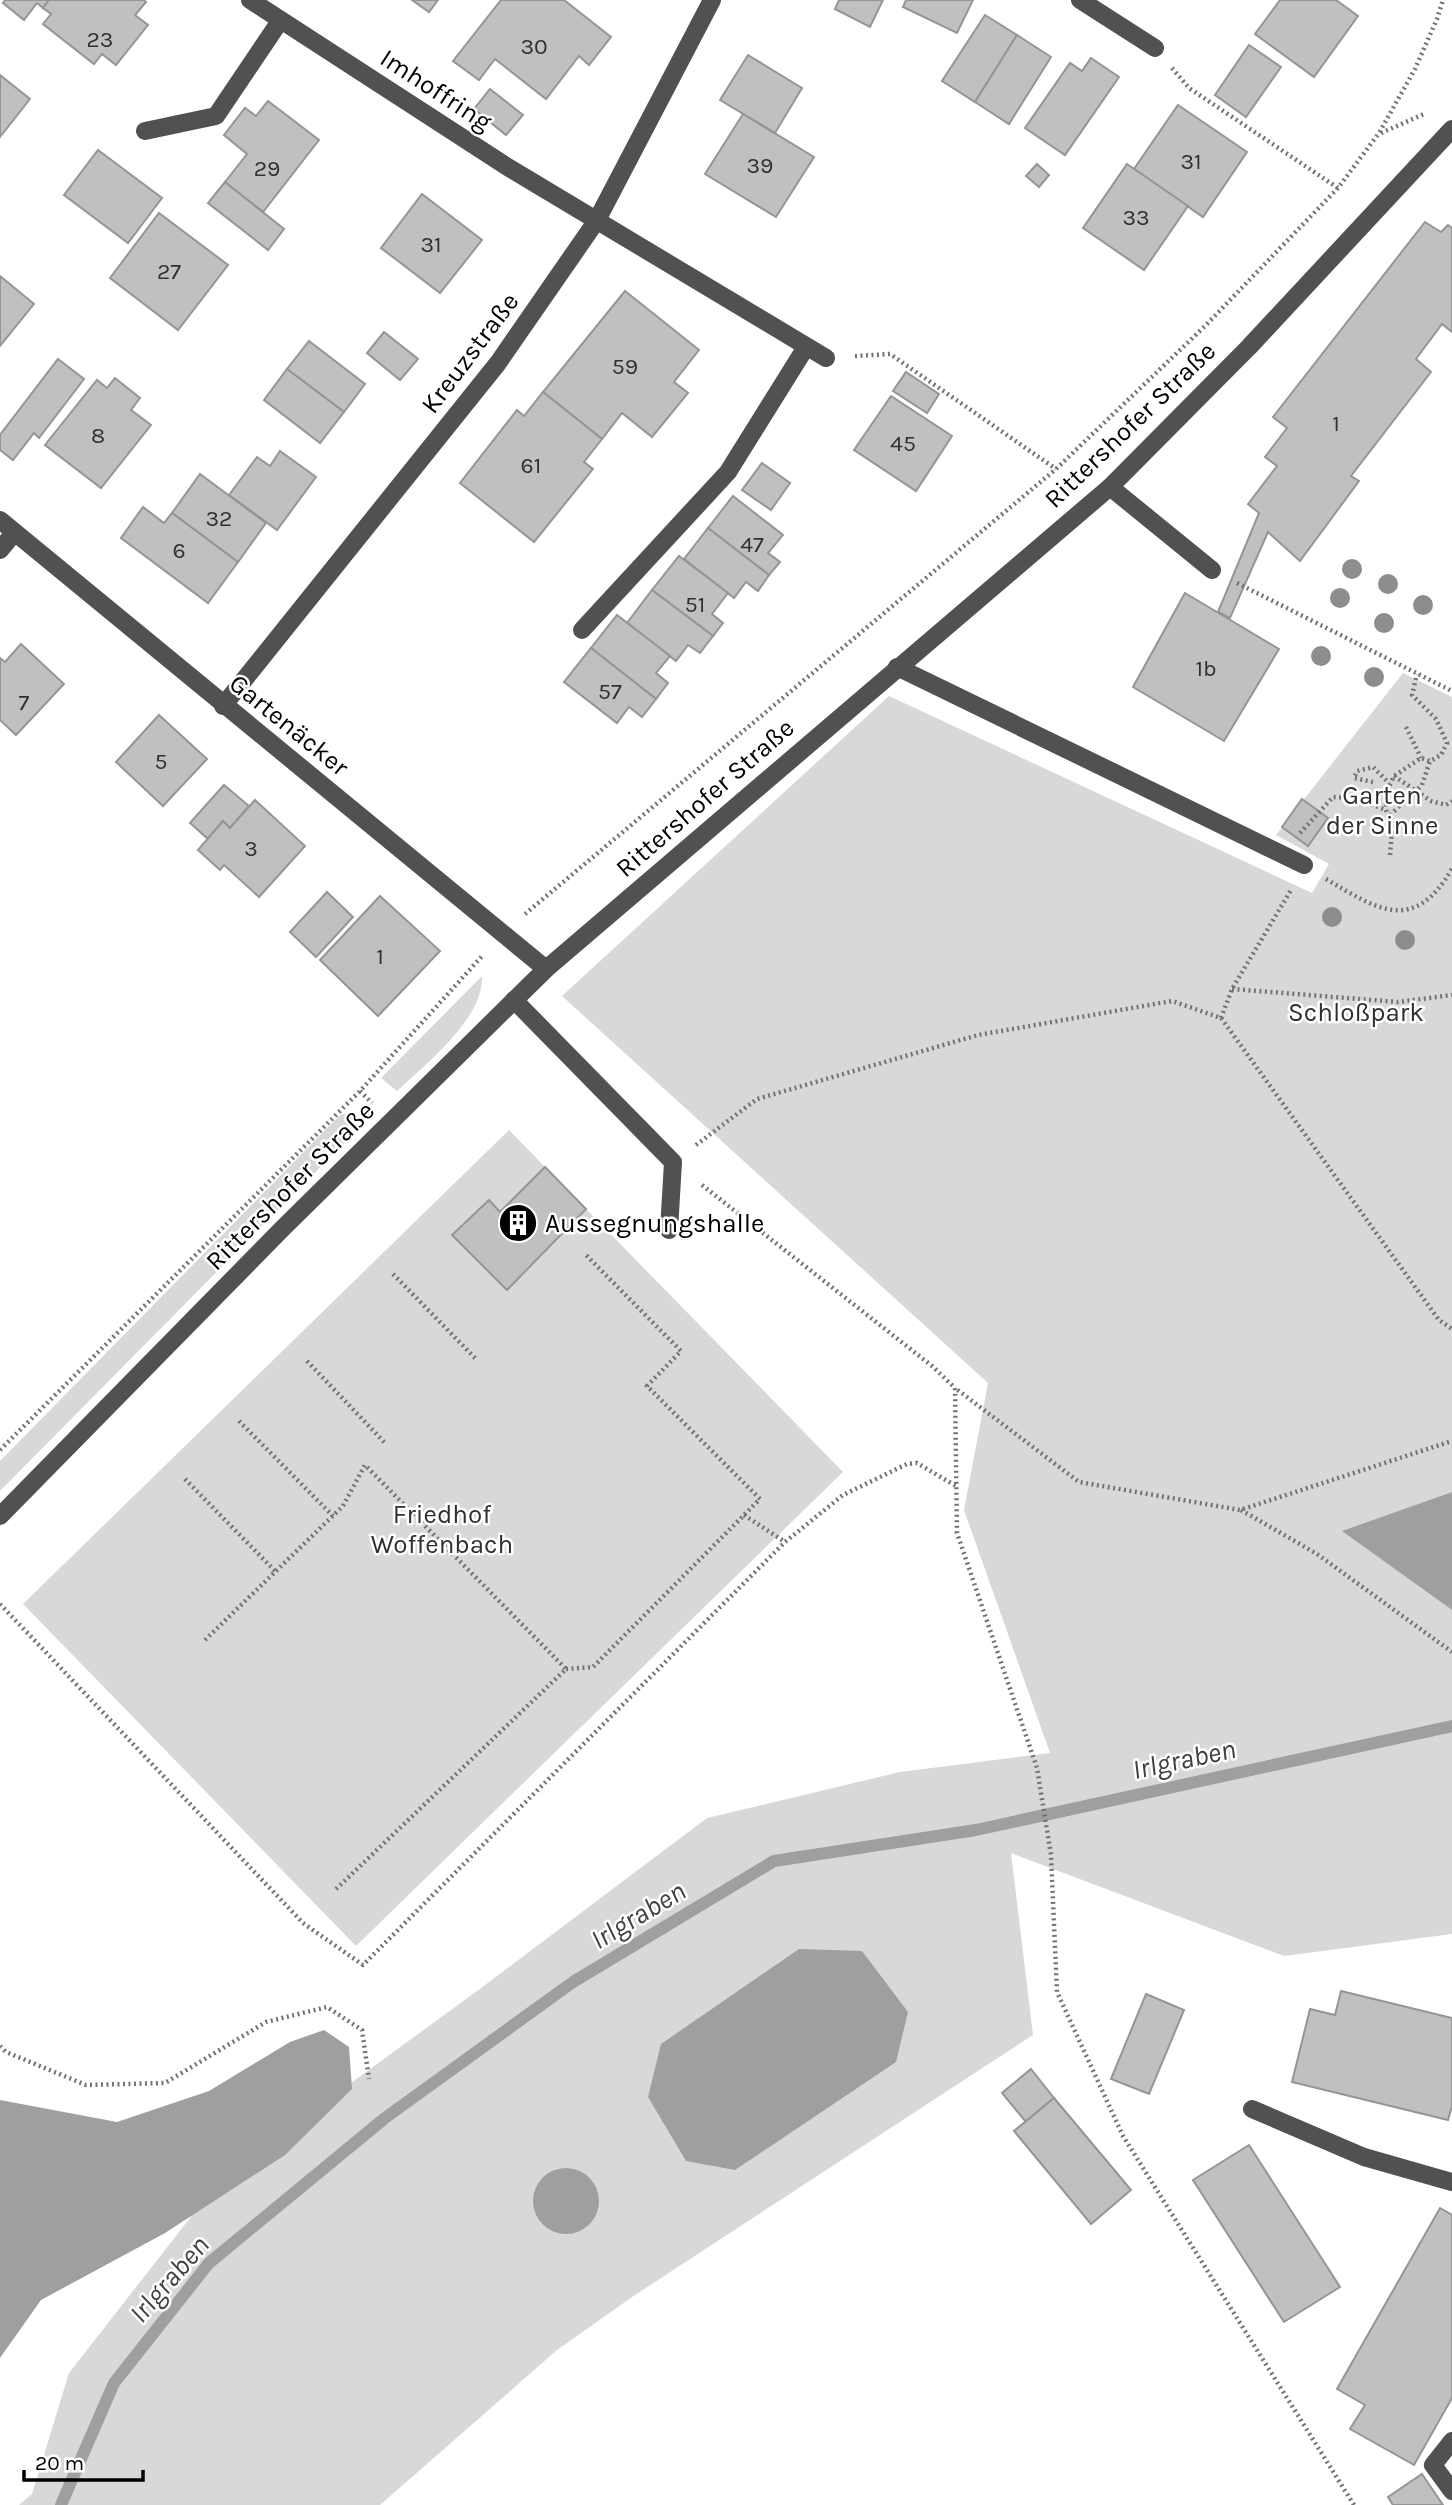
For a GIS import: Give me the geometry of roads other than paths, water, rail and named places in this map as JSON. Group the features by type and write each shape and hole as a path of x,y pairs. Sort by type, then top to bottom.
{"street":[{"name":"Imhoffring","path":"250,0 506,166 826,358"},
{"name":"Kreuzstraße","path":"223,706 498,363 597,220 712,0"},
{"path":"1080,0 1155,48"},
{"path":"145,131 216,116 280,21"},
{"name":"Rittershofer Straße","path":"0,1516 546,969 1110,487 1249,347 1452,129"},
{"path":"582,630 728,472 806,347"},
{"path":"1110,487 1212,570"},
{"name":"Gartenäcker","path":"0,520 546,969"},
{"path":"0,550 13,533"},
{"path":"897,667 1304,865"},
{"path":"514,1000 673,1163 669,1230"},
{"path":"1252,2109 1364,2157 1452,2182"},
{"path":"1452,2441 1433,2465 1452,2491"}],"waterway":[{"name":"Irlgraben","path":"61,2505 114,2383 209,2263 385,2118 573,1982 774,1861 976,1830 1452,1726"}],"place":[{"name":"Aussegnungshalle","path":"518,1223"}],"park label":[{"name":"Garten der Sinne","path":"1382,810"},
{"name":"Schloßpark","path":"1356,1012"},
{"name":"Friedhof Woffenbach","path":"442,1529"}]}
